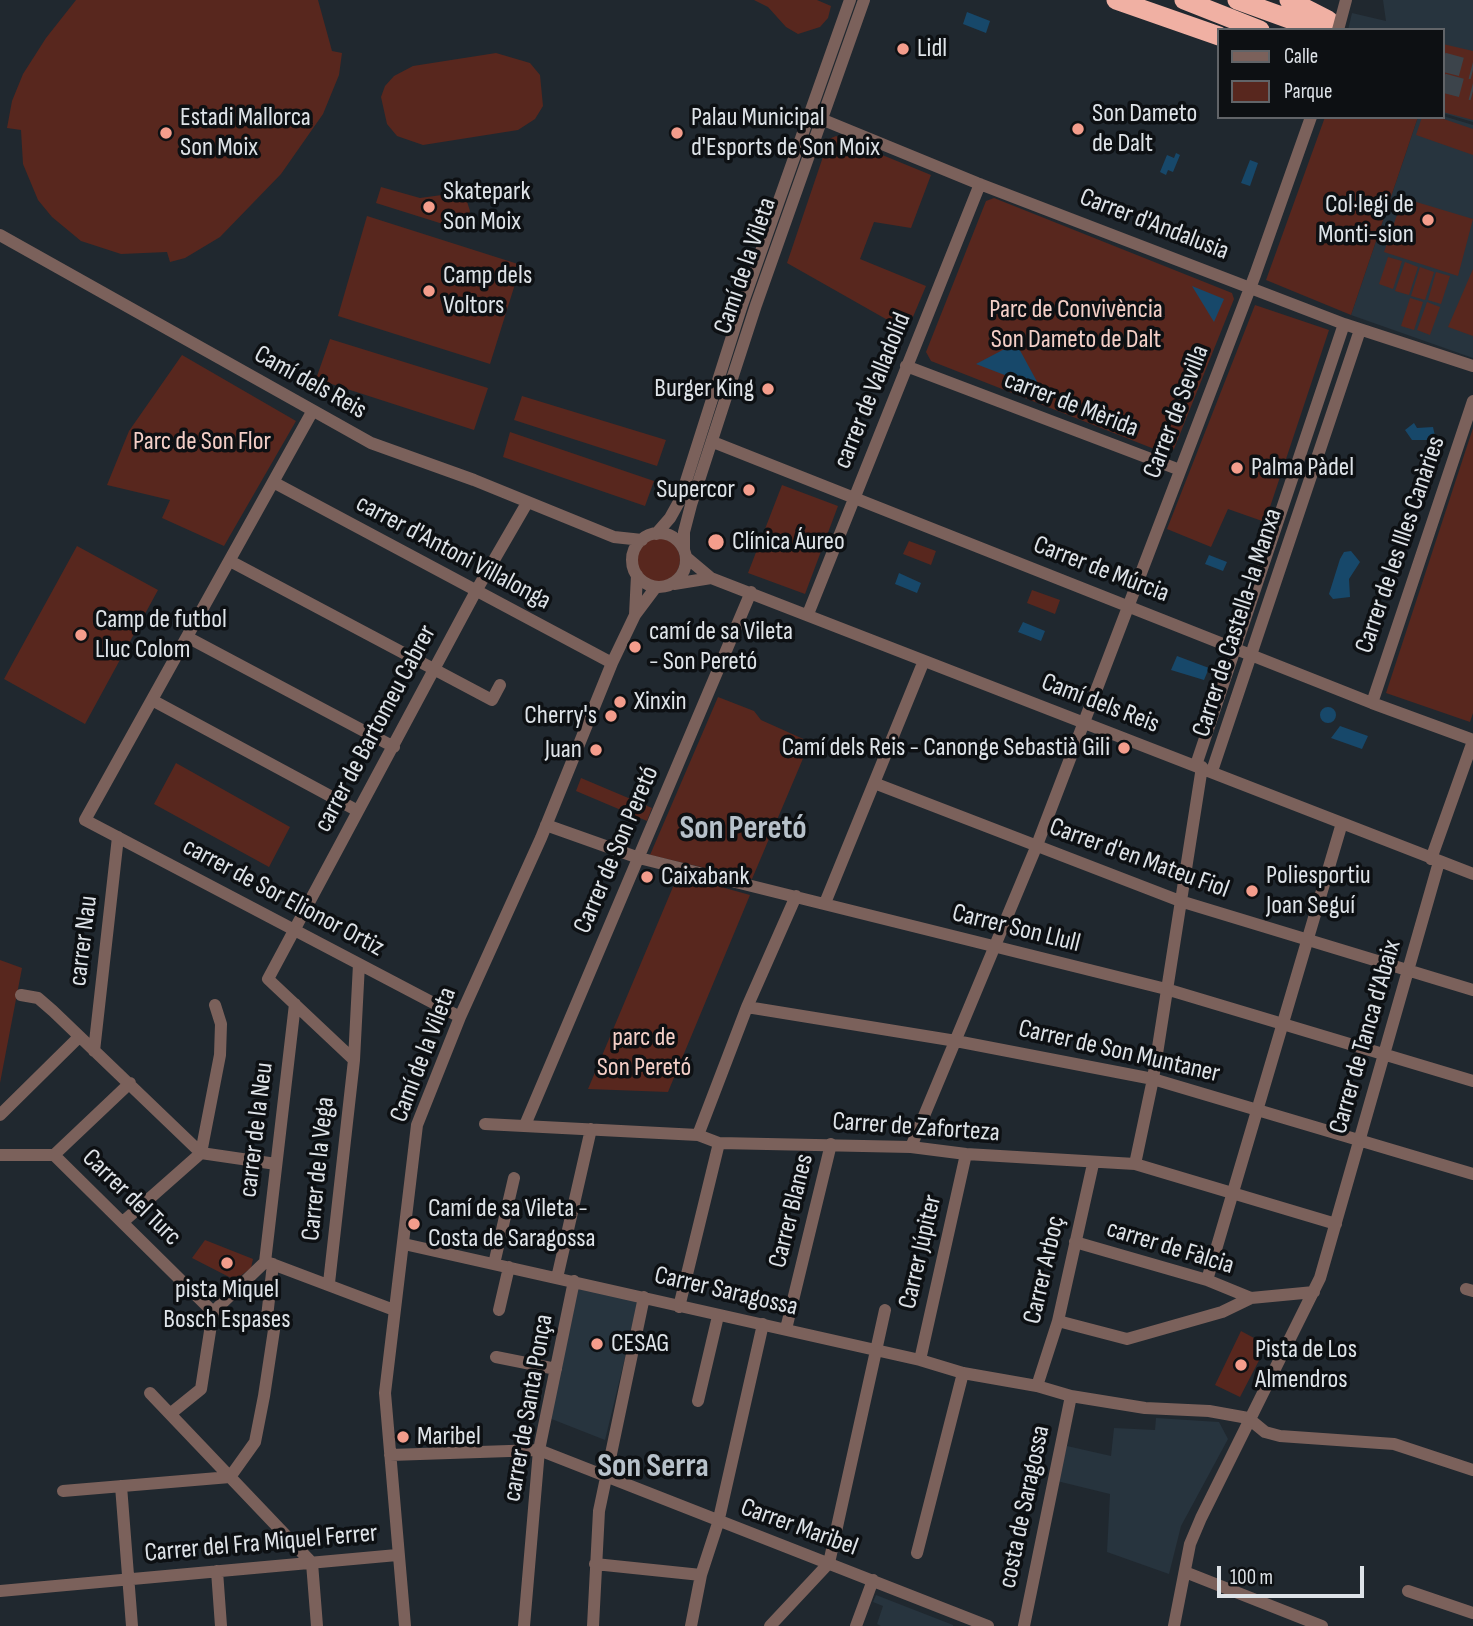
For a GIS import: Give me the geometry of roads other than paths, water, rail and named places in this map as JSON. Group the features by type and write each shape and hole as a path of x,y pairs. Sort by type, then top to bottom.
{"highway":[{"path":"1116,0 1218,36"},
{"path":"1184,0 1255,28"},
{"path":"1237,0 1329,26"},
{"path":"1289,0 1329,26"}],"street":[{"name":"Camí de la Vileta","path":"656,534 670,518 680,500 742,305 850,0"},
{"name":"Camí de la Vileta","path":"685,553 687,523 756,305 864,0"},
{"path":"1329,26 1346,0"},
{"name":"Carrer d'Andalusia","path":"821,119 980,184 1344,324 1473,366"},
{"name":"Carrer de Sevilla","path":"911,1147 1037,845 1250,286 1310,119"},
{"name":"carrer de Valladolid","path":"808,614 980,184"},
{"name":"Camí dels Reis","path":"0,234 371,443 614,537 642,540"},
{"name":"Carrer de Castella-la Manxa","path":"1204,768 1234,647 1344,324"},
{"name":"Carrer de Castella-la Manxa","path":"1204,768 1252,654 1360,330"},
{"name":"carrer de Mèrida","path":"906,366 1180,470"},
{"name":"Carrer de les Illes Canàries","path":"1372,703 1473,401"},
{"path":"312,412 152,700 358,811"},
{"name":"Carrer de Múrcia","path":"713,442 1129,604 1372,703 1473,740"},
{"name":"carrer d'Antoni Villalonga","path":"273,482 612,663"},
{"name":"carrer de Bartomeu Cabrer","path":"295,1004 268,979 476,591 527,503"},
{"path":"614,537 632,560 636,575 656,587 672,584 684,573 685,553 675,538 656,534 642,540 632,560"},
{"name":"Camí dels Reis","path":"685,553 712,578 808,614 923,663 1204,768 1473,874"},
{"path":"230,561 492,700 500,685"},
{"name":"Camí de la Vileta","path":"635,615 636,575"},
{"name":"Camí dels Reis","path":"672,584 712,578"},
{"name":"Camí de la Vileta","path":"405,1626 397,1555 386,1393 417,1125 460,1017 546,825 612,663 635,615 656,587"},
{"name":"Carrer de Son Peretó","path":"525,1125 751,592"},
{"path":"187,637 394,747"},
{"path":"825,903 923,663"},
{"name":"carrer de Sor Elionor Ortiz","path":"152,700 86,820 460,1017"},
{"name":"Carrer de Tanca d'Abaix","path":"1178,1625 1190,1544 1248,1418 1314,1292 1361,1141 1409,971 1435,861 1473,740"},
{"path":"1135,1164 1153,1079 1180,901 1204,768"},
{"name":"Carrer d'en Mateu Fiol","path":"874,783 1180,901 1473,990"},
{"path":"1207,1280 1342,823"},
{"name":"Carrer Son Llull","path":"546,825 639,858 1166,989 1473,1081"},
{"name":"carrer Nau","path":"94,1051 118,837"},
{"path":"698,1135 747,1007 796,896"},
{"name":"Carrer de la Vega","path":"329,1283 354,1060 359,964"},
{"path":"20,995 38,998 201,1153 276,1164"},
{"path":"295,1004 354,1060"},
{"name":"carrer de la Neu","path":"230,1477 254,1442 274,1330 268,1317 269,1263 276,1164 295,1004"},
{"path":"124,1222 201,1153 220,1055 221,1024 215,1005"},
{"name":"Carrer de Son Muntaner","path":"747,1007 956,1041 1153,1079 1473,1174"},
{"path":"0,1115 79,1037"},
{"path":"54,1155 130,1083"},
{"name":"Carrer de Zaforteza","path":"485,1124 698,1135 719,1143 911,1147 1093,1164 1135,1164 1336,1224"},
{"path":"557,1278 591,1129"},
{"path":"679,1307 719,1143"},
{"name":"Carrer Blanes","path":"786,1329 831,1144"},
{"name":"Carrer Júpiter","path":"920,1360 966,1154"},
{"name":"Carrer del Turc","path":"0,1155 54,1155 213,1312"},
{"name":"Carrer Arboç","path":"1037,1386 1058,1321 1093,1164"},
{"path":"494,1264 514,1178"},
{"name":"carrer de Fàlcia","path":"1075,1242 1207,1280 1251,1297"},
{"name":"Carrer Saragossa","path":"404,1244 786,1329 920,1360 963,1373 1037,1386"},
{"path":"170,1414 201,1389 213,1312 269,1263 329,1283 394,1310"},
{"path":"499,1310 509,1267"},
{"name":"carrer de Santa Ponça","path":"524,1626 539,1450 574,1281"},
{"path":"1058,1321 1127,1339 1222,1312 1251,1297 1314,1292"},
{"path":"593,1626 595,1564 605,1477 644,1297"},
{"path":"770,1626 829,1563 884,1310"},
{"path":"698,1401 718,1316"},
{"path":"691,1626 701,1575 718,1523 763,1324"},
{"path":"496,1357 556,1369"},
{"path":"917,1553 963,1373"},
{"path":"1037,1386 1071,1396 1145,1408 1209,1411 1248,1418 1265,1432 1280,1436 1394,1444 1473,1470"},
{"path":"150,1393 312,1563 317,1626"},
{"name":"costa de Saragossa","path":"1024,1626 1071,1396"},
{"name":"Carrer Maribel","path":"390,1455 539,1450 718,1523 873,1580 971,1623 988,1626"},
{"path":"64,1491 230,1477"},
{"path":"121,1486 132,1626"},
{"name":"Carrer del Fra Miquel Ferrer","path":"0,1591 397,1555"},
{"path":"595,1564 701,1575"},
{"path":"217,1571 221,1626"},
{"path":"1185,1572 1322,1626"},
{"path":"856,1626 873,1580"},
{"path":"1408,1591 1473,1613"}],"water":[{"path":"967,12 990,21 986,33 963,24"},
{"path":"1176,153 1180,155 1173,172 1168,170 1166,175 1160,172 1167,155 1174,158"},
{"path":"1250,160 1258,163 1250,186 1241,183"},
{"path":"1192,286 1224,299 1214,322"},
{"path":"1016,343 1041,389 976,364"},
{"path":"1414,423 1417,428 1433,427 1435,436 1431,440 1412,440 1405,430"},
{"path":"1351,551 1360,562 1349,579 1350,597 1333,599 1329,594 1340,559 1344,552"},
{"path":"1209,555 1227,562 1223,571 1205,564"},
{"path":"899,573 921,583 917,593 895,584"},
{"path":"1023,622 1045,631 1041,641 1018,632"},
{"path":"1177,656 1209,668 1204,680 1171,670"},
{"path":"1328,707 1334,709 1334,721 1328,723 1322,721 1320,715 1322,709"},
{"path":"1340,726 1368,736 1362,749 1331,738"}],"tunnel":[{"path":"1445,63 1473,70"},
{"path":"1445,84 1473,91"}],"place":[{"name":"Lidl","path":"903,49"},
{"name":"Son Dameto de Dalt","path":"1078,129"},
{"name":"Estadi Mallorca Son Moix","path":"166,133"},
{"name":"Palau Municipal d'Esports de Son Moix","path":"677,133"},
{"name":"Skatepark Son Moix","path":"429,207"},
{"name":"Col·legi de Monti-sion","path":"1428,220"},
{"name":"Camp dels Voltors","path":"429,291"},
{"name":"Burger King","path":"768,389"},
{"name":"Palma Pàdel","path":"1237,468"},
{"name":"Supercor","path":"749,490"},
{"name":"Clínica Áureo","path":"716,542"},
{"name":"Camp de futbol Lluc Colom","path":"81,635"},
{"name":"camí de sa Vileta - Son Peretó","path":"635,647"},
{"name":"Xinxin","path":"620,702"},
{"name":"Cherry's","path":"611,716"},
{"name":"Camí dels Reis - Canonge Sebastià Gili","path":"1124,748"},
{"name":"Juan","path":"596,750"},
{"name":"Caixabank","path":"647,877"},
{"name":"Poliesportiu Joan Seguí","path":"1252,891"},
{"name":"Camí de sa Vileta - Costa de Saragossa","path":"414,1224"},
{"name":"pista Miquel Bosch Espases","path":"227,1263"},
{"name":"CESAG","path":"597,1344"},
{"name":"Pista de Los Almendros","path":"1241,1365"},
{"name":"Maribel","path":"403,1437"}],"district":[{"name":"Son Peretó","path":"743,830"},
{"name":"Son Serra","path":"653,1468"}],"park label":[{"name":"Parc de Convivència Son Dameto de Dalt","path":"1076,325"},
{"name":"Parc de Son Flor","path":"202,442"},
{"name":"parc de Son Peretó","path":"644,1053"}]}
